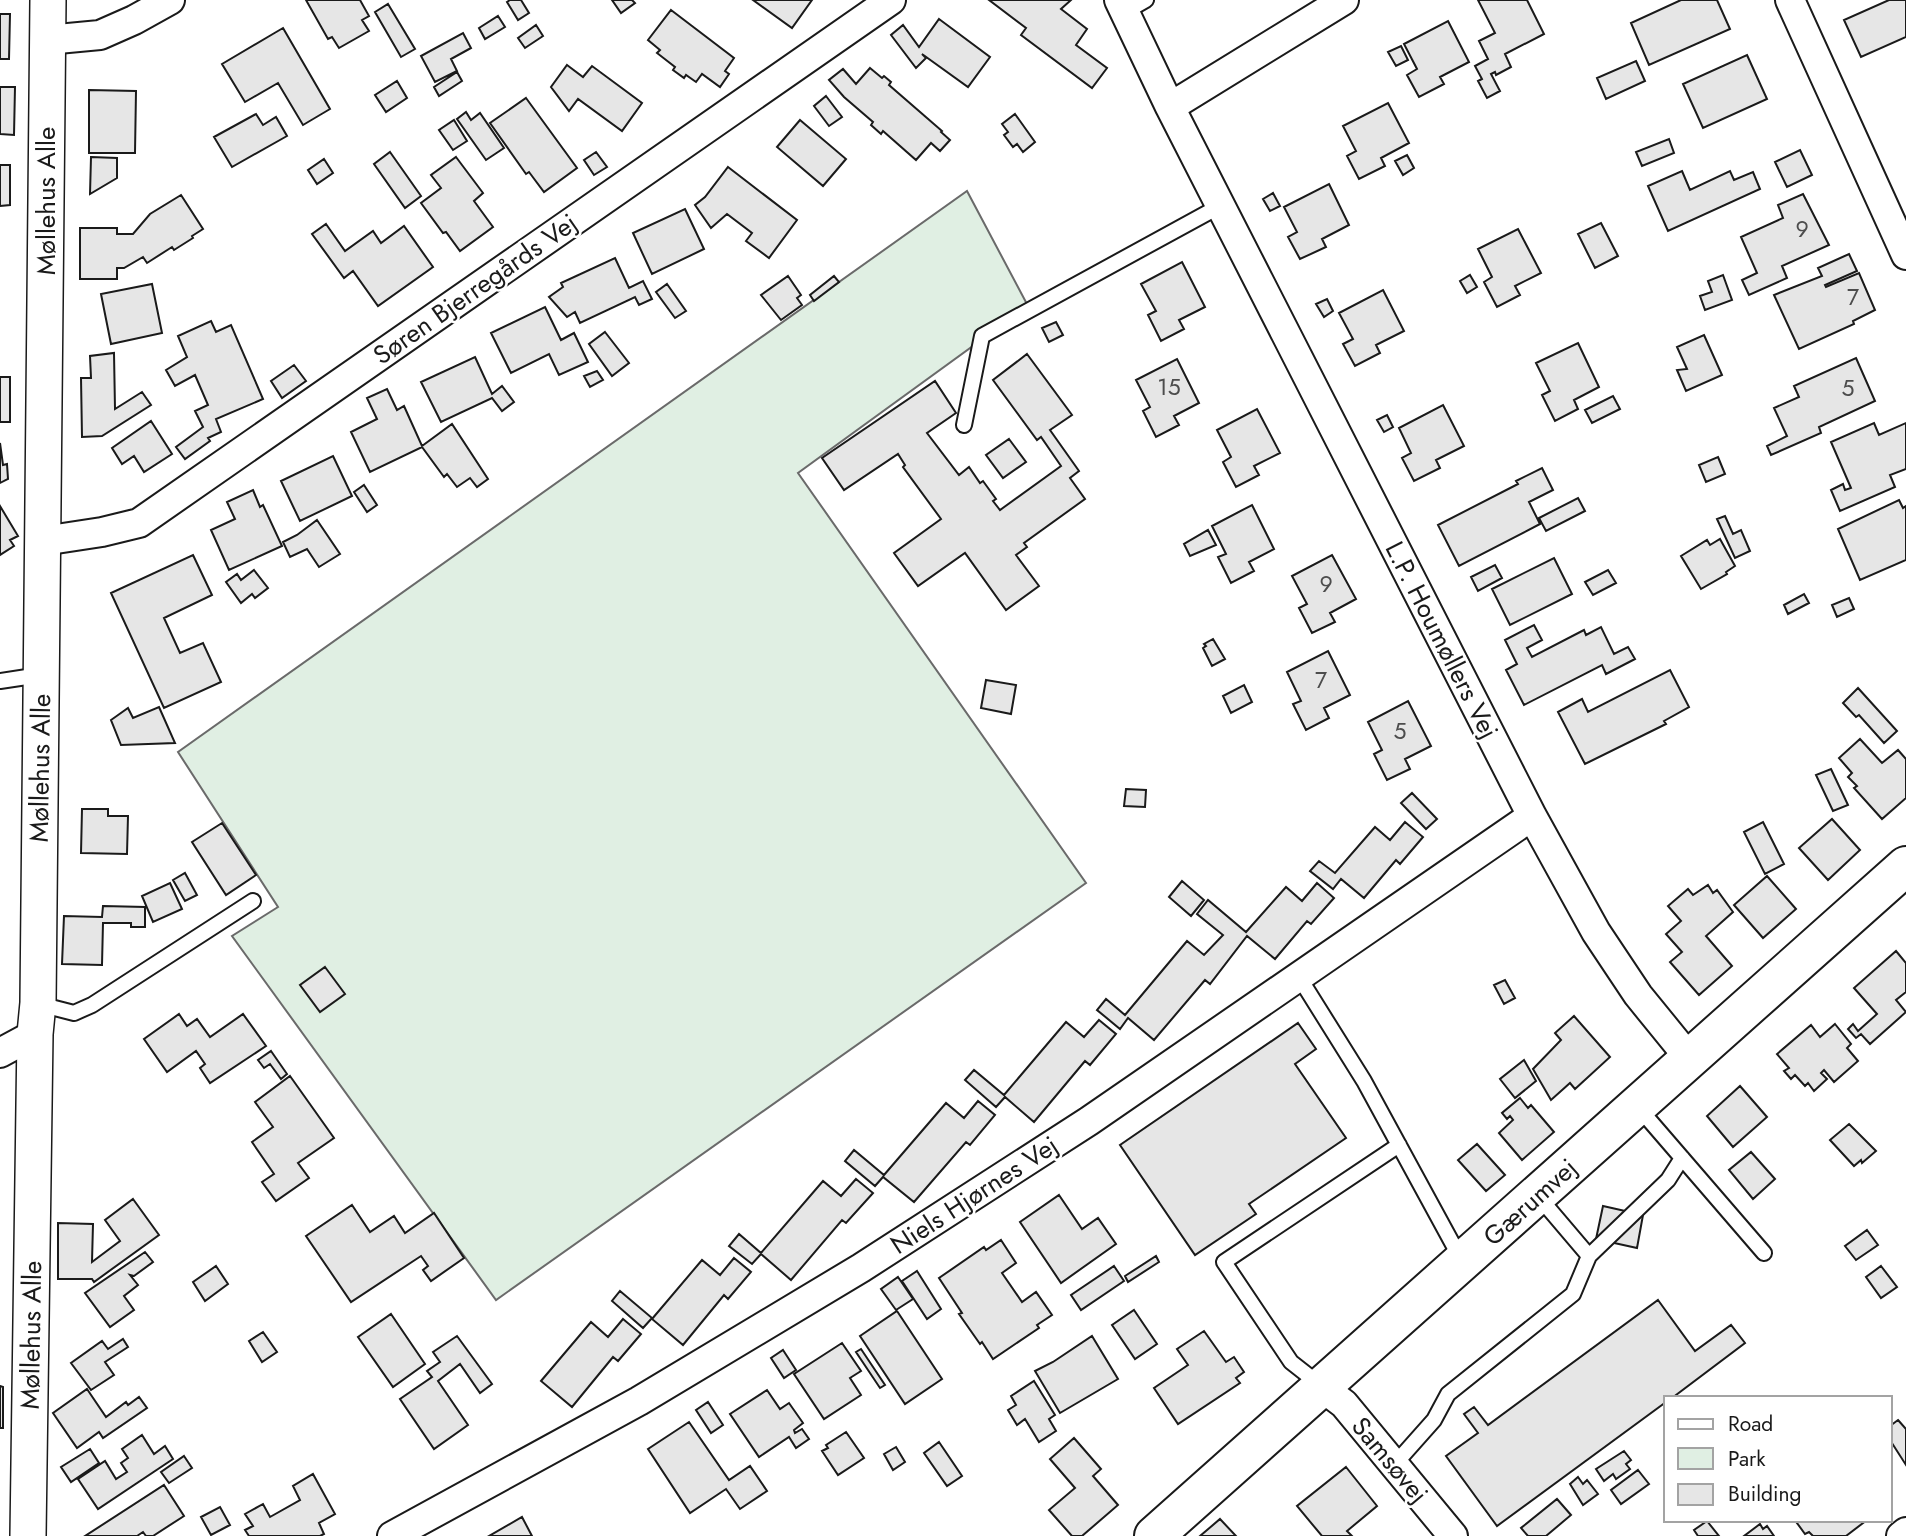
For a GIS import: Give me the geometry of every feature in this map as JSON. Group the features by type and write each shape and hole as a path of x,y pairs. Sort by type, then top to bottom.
{"main road":[{"name":"Gærumvej","path":"1154,1536 1906,866"}],"street":[{"name":"Møllehus Alle","path":"28,1536 48,0"},
{"path":"47,40 100,35 170,0"},
{"name":"Søren Bjerregårds Vej","path":"43,541 139,523 891,0"},
{"path":"1170,107 1344,0"},
{"path":"1790,0 1906,255"},
{"name":"L.P. Houmøllers Vej","path":"1130,4 1170,107 1532,816 1596,932 1638,995 1690,1059"},
{"name":"Niels Hjørnes Vej","path":"392,1536 639,1401 862,1268 1089,1121 1532,816"},
{"path":"0,1053 36,1019"},
{"name":"Samsøvej","path":"1323,1388 1344,1404 1453,1536"},
{"path":"1901,1536 1906,1532"}],"lane":[{"path":"964,425 982,336 1220,206"},
{"path":"0,681 41,675"},
{"path":"36,1019 75,1013 92,1005 253,901"},
{"path":"1299,977 1364,1081 1463,1262"},
{"path":"1637,1106 1764,1253"},
{"path":"1323,1388 1291,1362 1224,1262 1399,1145"},
{"path":"1394,1465 1434,1420 1448,1394 1573,1294 1589,1256 1668,1180 1682,1158"},
{"path":"1537,1195 1589,1256"}],"green space":[{"path":"967,191 1028,306 798,473 1086,883 496,1300 232,936 278,907 178,752"}],"building":[{"path":"306,0 360,0 369,16 362,20 369,31 339,48 332,37 328,39"},
{"path":"521,0 529,13 518,20 507,2"},
{"path":"612,0 632,0 635,3 621,13"},
{"path":"753,0 812,0 792,28"},
{"path":"989,0 1071,0 1061,9 1087,29 1076,45 1107,68 1092,88 1021,35 1026,28"},
{"path":"1478,0 1527,0 1544,34 1505,54 1511,67 1496,75 1495,72 1491,74 1500,91 1487,98 1478,81 1482,79 1475,66 1488,59 1479,41 1495,33"},
{"path":"1681,0 1717,0 1730,29 1649,65 1631,23"},
{"path":"1889,0 1906,0 1906,37 1861,57 1844,20"},
{"path":"388,4 415,49 401,57 375,12"},
{"path":"671,10 734,58 725,71 729,74 720,87 702,74 696,82 686,75 684,78 673,70 675,67 657,53 660,50 648,40"},
{"path":"0,14 10,14 9,59 0,59"},
{"path":"498,16 505,27 485,39 479,28"},
{"path":"939,19 990,57 968,87 922,54 926,58 916,68 891,35 903,25 919,47"},
{"path":"1448,21 1469,62 1440,77 1444,84 1419,97 1407,75 1417,69 1404,44"},
{"path":"536,25 543,36 525,48 518,38"},
{"path":"283,28 330,109 303,125 278,83 245,102 222,64"},
{"path":"463,33 471,48 451,59 457,71 435,82 421,56"},
{"path":"1401,46 1408,60 1396,66 1388,52"},
{"path":"1747,55 1767,99 1703,128 1683,84"},
{"path":"1636,61 1645,81 1606,99 1597,78"},
{"path":"567,65 583,77 592,66 642,103 622,131 578,99 569,111 551,87"},
{"path":"870,68 891,82 889,85 950,140 940,151 931,143 916,160 883,131 881,134 871,125 873,122 829,80 843,69 856,84"},
{"path":"457,72 462,81 439,96 434,87"},
{"path":"397,81 407,98 386,112 375,95"},
{"path":"0,87 15,87 14,135 0,134"},
{"path":"89,90 136,91 135,153 89,153"},
{"path":"826,96 842,117 829,126 814,106"},
{"path":"526,98 577,168 544,192 529,172 526,174 490,123"},
{"path":"1388,103 1409,143 1381,158 1385,166 1359,179 1347,156 1356,151 1343,126"},
{"path":"466,112 471,120 480,113 504,148 486,160 457,119"},
{"path":"256,114 263,125 276,117 287,136 232,167 214,137"},
{"path":"1015,114 1035,142 1023,152 1017,144 1013,147 1004,135 1008,132 1002,124"},
{"path":"454,120 467,141 453,150 439,130"},
{"path":"800,120 846,159 823,186 777,147"},
{"path":"1669,139 1674,153 1642,166 1636,152"},
{"path":"1800,150 1812,175 1787,187 1775,162"},
{"path":"390,152 421,196 405,208 374,164"},
{"path":"596,152 607,167 594,175 584,160"},
{"path":"1407,155 1414,168 1403,175 1395,161"},
{"path":"91,157 117,158 117,178 90,194"},
{"path":"456,157 483,193 474,201 493,227 460,251 421,203 441,188 431,175"},
{"path":"324,159 333,173 317,184 308,170"},
{"path":"0,165 10,165 10,205 0,206"},
{"path":"728,167 797,220 769,258 746,241 752,233 727,214 711,228 695,205 705,197"},
{"path":"1682,171 1690,190 1730,171 1734,180 1753,172 1760,189 1668,231 1648,186"},
{"path":"1329,184 1349,225 1322,239 1326,247 1300,259 1288,237 1297,232 1284,207"},
{"path":"1273,193 1280,206 1270,211 1263,199"},
{"path":"1803,194 1829,245 1782,266 1787,278 1749,295 1742,280 1757,273 1741,237 1783,218 1778,205"},
{"path":"181,195 203,229 192,236 193,238 174,250 172,247 147,263 143,257 124,268 117,268 117,279 80,279 80,228 117,228 117,234 133,234 150,214"},
{"path":"685,209 704,249 652,274 633,233"},
{"path":"1601,223 1618,256 1595,268 1578,234"},
{"path":"326,224 345,251 373,231 381,243 404,226 433,267 378,306 353,271 344,278 312,234"},
{"path":"1518,229 1541,273 1515,286 1520,295 1497,307 1484,282 1492,277 1478,249"},
{"path":"1849,254 1857,271 1825,285 1826,287 1859,273 1875,310 1853,321 1854,324 1799,349 1774,295 1822,276 1818,268"},
{"path":"615,258 629,288 643,281 652,299 639,305 635,297 580,323 575,312 567,317 549,297 563,287 561,283"},
{"path":"1182,262 1205,307 1179,320 1184,329 1161,341 1148,315 1156,311 1141,284"},
{"path":"1470,275 1477,287 1467,293 1460,281"},
{"path":"1723,275 1732,300 1705,310 1700,296 1712,292 1708,281"},
{"path":"788,276 801,295 797,298 802,305 781,320 761,295"},
{"path":"834,276 839,282 814,301 810,295"},
{"path":"152,284 162,333 111,344 101,294"},
{"path":"667,284 686,311 675,318 656,292"},
{"path":"1383,290 1404,331 1376,345 1380,353 1355,366 1343,344 1353,339 1339,313"},
{"path":"1327,299 1333,311 1324,317 1316,304"},
{"path":"545,307 561,340 574,333 588,362 559,375 549,354 511,373 491,333"},
{"path":"211,321 216,332 231,325 263,399 216,419 221,432 208,438 210,441 185,459 176,447 203,427 195,411 208,405 195,375 175,386 166,370 187,357 178,336"},
{"path":"1056,322 1063,335 1049,342 1042,328"},
{"path":"605,332 629,363 612,376 589,344"},
{"path":"1704,335 1722,375 1686,391 1677,370 1687,369 1677,347"},
{"path":"1578,343 1599,387 1574,400 1578,409 1555,421 1542,395 1550,391 1536,363"},
{"path":"114,353 115,409 142,392 151,405 102,436 82,437 81,378 91,378 90,356"},
{"path":"1027,354 1072,415 1050,430 1079,471 1070,478 1085,499 1024,543 1027,547 1016,555 1039,586 1006,610 965,553 918,586 894,553 941,519 903,467 905,465 898,454 844,490 822,458 935,381 956,413 927,433 959,475 969,467 980,483 983,481 996,499 993,501 1000,510 1061,466 1041,437 1037,440 993,380"},
{"path":"475,357 492,394 502,386 514,402 502,411 492,398 441,422 421,382"},
{"path":"1856,358 1875,401 1819,427 1821,433 1771,455 1767,446 1787,436 1774,408 1799,397 1794,386"},
{"path":"1177,359 1199,403 1174,416 1179,425 1156,437 1143,411 1150,407 1136,380"},
{"path":"294,365 306,381 282,398 271,381"},
{"path":"597,371 603,380 590,387 584,376"},
{"path":"0,377 10,377 10,422 0,422"},
{"path":"387,389 397,410 404,406 422,446 452,424 488,479 477,487 470,478 457,487 447,474 444,477 422,447 370,472 351,432 377,419 367,398"},
{"path":"1613,396 1620,409 1592,423 1585,410"},
{"path":"1443,405 1464,446 1436,460 1440,468 1414,481 1402,458 1411,453 1399,428"},
{"path":"1257,409 1280,453 1254,466 1259,475 1236,487 1223,462 1231,457 1217,430"},
{"path":"1387,415 1393,427 1384,432 1377,420"},
{"path":"151,421 172,454 144,472 134,456 122,464 112,448"},
{"path":"1874,423 1879,435 1906,423 1906,469 1890,475 1895,487 1840,511 1831,490 1843,484 1845,490 1851,488 1831,442"},
{"path":"1009,439 1026,462 1003,478 986,455"},
{"path":"0,443 3,465 7,464 8,479 0,483"},
{"path":"333,456 352,496 300,521 281,481"},
{"path":"1718,457 1725,474 1706,482 1699,465"},
{"path":"1542,468 1553,490 1529,502 1540,524 1459,566 1438,525 1518,484 1516,481"},
{"path":"364,485 377,505 367,512 354,492"},
{"path":"253,490 282,546 229,570 211,530 235,519 227,502"},
{"path":"1578,498 1585,511 1546,531 1539,518"},
{"path":"1899,500 1903,508 1906,506 1906,560 1860,580 1838,529"},
{"path":"1252,505 1274,549 1249,562 1254,571 1231,583 1218,557 1226,554 1212,526"},
{"path":"0,506 18,536 10,540 14,546 0,555"},
{"path":"1725,516 1733,534 1741,530 1750,551 1735,558 1717,519"},
{"path":"317,520 340,554 319,567 307,549 290,557 283,542"},
{"path":"1208,530 1216,545 1190,556 1184,544"},
{"path":"1720,539 1735,566 1726,572 1727,574 1701,589 1681,556 1707,540 1710,545"},
{"path":"193,555 212,595 164,618 180,653 203,643 221,682 164,708 111,593"},
{"path":"1332,555 1356,599 1330,613 1335,622 1312,633 1299,608 1307,604 1292,576"},
{"path":"1554,558 1572,594 1510,625 1492,589"},
{"path":"1495,565 1502,578 1478,591 1471,577"},
{"path":"254,570 268,588 255,598 252,594 241,603 226,582 237,574 241,580"},
{"path":"1608,570 1616,583 1593,595 1585,582"},
{"path":"1804,594 1809,603 1788,614 1784,605"},
{"path":"1849,598 1854,609 1837,617 1832,605"},
{"path":"1534,625 1542,640 1527,648 1532,657 1584,630 1586,635 1601,627 1614,654 1628,647 1635,659 1606,674 1602,665 1524,705 1506,670 1517,664 1505,640"},
{"path":"1213,639 1225,659 1212,666 1203,648 1206,646 1204,644"},
{"path":"1328,651 1350,695 1324,708 1329,718 1306,730 1293,704 1301,701 1287,672"},
{"path":"1670,670 1689,707 1664,721 1666,724 1585,764 1558,712 1582,699 1588,712"},
{"path":"986,680 1016,685 1011,714 981,708"},
{"path":"1244,685 1252,702 1231,713 1223,696"},
{"path":"1858,688 1897,731 1884,743 1859,715 1856,717 1843,703"},
{"path":"1408,701 1431,746 1405,759 1410,769 1387,780 1374,754 1382,750 1368,722"},
{"path":"159,707 175,743 121,745 111,720 128,708 133,718"},
{"path":"1860,739 1882,763 1898,750 1906,759 1906,798 1882,819 1854,788 1857,786 1848,777 1852,773 1839,758"},
{"path":"1831,769 1848,805 1833,811 1816,775"},
{"path":"1126,789 1146,790 1145,807 1124,806"},
{"path":"1412,793 1437,819 1426,829 1401,803"},
{"path":"82,809 108,809 108,816 128,816 127,854 81,853"},
{"path":"1832,819 1860,850 1828,880 1799,848"},
{"path":"1405,822 1423,837 1400,864 1396,860 1364,898 1341,879 1333,889 1310,871 1319,861 1335,873 1375,827 1390,840"},
{"path":"1763,822 1784,864 1765,874 1744,832"},
{"path":"222,823 256,875 226,895 192,842"},
{"path":"185,873 197,895 185,901 173,880"},
{"path":"1767,876 1796,909 1763,938 1734,905"},
{"path":"1182,881 1204,900 1191,916 1169,897"},
{"path":"170,883 182,909 153,922 142,896"},
{"path":"1317,883 1334,898 1311,924 1307,921 1275,959 1247,936 1210,984 1205,980 1154,1040 1128,1018 1120,1029 1097,1010 1106,999 1125,1015 1187,941 1204,955 1223,935 1197,914 1208,900 1246,932 1286,887 1302,901"},
{"path":"1708,885 1713,893 1717,890 1733,912 1706,936 1732,966 1699,995 1670,962 1682,952 1666,934 1681,921 1668,906 1688,889 1693,895"},
{"path":"103,906 145,907 145,927 131,927 131,923 103,923 102,965 62,964 64,916 102,917"},
{"path":"1896,951 1906,963 1906,992 1896,1000 1906,1012 1870,1044 1861,1034 1856,1038 1848,1029 1853,1024 1858,1031 1877,1014 1854,988"},
{"path":"325,967 345,994 320,1012 300,985"},
{"path":"1505,980 1515,998 1504,1004 1494,985"},
{"path":"179,1014 187,1026 197,1019 210,1037 243,1014 266,1046 210,1083 200,1068 205,1064 196,1051 167,1072 144,1039"},
{"path":"1574,1016 1610,1057 1575,1089 1570,1083 1551,1100 1533,1069 1561,1040 1555,1033"},
{"path":"1099,1020 1116,1034 1090,1065 1085,1061 1034,1122 1005,1097 996,1107 965,1080 974,1070 1004,1095 1066,1022 1084,1037"},
{"path":"1298,1023 1316,1049 1295,1064 1346,1138 1249,1204 1256,1214 1195,1255 1120,1145"},
{"path":"1835,1024 1851,1044 1847,1048 1858,1061 1834,1082 1824,1070 1821,1073 1827,1079 1814,1091 1808,1083 1805,1086 1795,1075 1791,1079 1784,1071 1789,1068 1777,1054 1811,1025 1820,1037"},
{"path":"271,1051 287,1074 281,1079 270,1064 264,1068 258,1060"},
{"path":"1524,1060 1536,1081 1515,1098 1500,1079"},
{"path":"290,1076 334,1138 298,1163 309,1178 276,1201 262,1182 274,1174 252,1142 273,1127 255,1102"},
{"path":"1740,1086 1767,1117 1733,1147 1707,1116"},
{"path":"1520,1098 1528,1108 1531,1105 1554,1132 1522,1160 1499,1133 1513,1120 1510,1116 1507,1119 1502,1113"},
{"path":"978,1101 995,1115 970,1145 966,1142 914,1202 883,1177 875,1186 845,1161 854,1150 884,1175 946,1103 964,1118"},
{"path":"1849,1124 1876,1151 1854,1166 1830,1140"},
{"path":"1477,1144 1505,1175 1486,1191 1458,1160"},
{"path":"1751,1152 1775,1179 1753,1199 1729,1170"},
{"path":"856,1179 873,1193 846,1223 842,1220 791,1280 761,1254 752,1264 729,1246 739,1234 761,1253 823,1181 841,1196"},
{"path":"1059,1195 1082,1229 1098,1218 1116,1244 1061,1283 1020,1222"},
{"path":"133,1199 159,1235 94,1282 92,1279 58,1279 58,1223 93,1224 92,1262 120,1241 105,1220"},
{"path":"352,1205 370,1232 394,1216 405,1233 434,1213 464,1258 431,1281 423,1270 428,1266 421,1256 351,1302 306,1236"},
{"path":"1603,1206 1643,1215 1637,1248 1596,1239"},
{"path":"1867,1230 1878,1245 1856,1260 1845,1246"},
{"path":"1001,1240 1016,1263 1002,1273 1022,1302 1036,1292 1052,1315 1037,1325 1039,1328 993,1359 959,1314 962,1313 939,1278 984,1247 986,1250"},
{"path":"145,1252 153,1262 134,1276 130,1275 138,1285 124,1296 134,1310 110,1327 85,1293"},
{"path":"1156,1256 1159,1262 1128,1282 1125,1276"},
{"path":"734,1258 751,1272 728,1299 724,1295 683,1345 652,1319 702,1260 720,1275"},
{"path":"216,1266 228,1284 205,1301 193,1282"},
{"path":"1114,1266 1124,1281 1081,1310 1071,1295"},
{"path":"1881,1266 1897,1287 1881,1298 1866,1277"},
{"path":"917,1271 941,1309 927,1319 902,1281"},
{"path":"898,1277 913,1299 896,1310 881,1289"},
{"path":"620,1291 652,1318 643,1328 612,1301"},
{"path":"1658,1300 1695,1351 1731,1325 1745,1343 1675,1396 1664,1396 1664,1403 1497,1526 1446,1456 1478,1433 1464,1414 1474,1407 1488,1425"},
{"path":"1134,1310 1157,1344 1135,1359 1112,1325"},
{"path":"897,1311 942,1379 905,1404 860,1336"},
{"path":"391,1314 425,1364 393,1387 358,1337"},
{"path":"623,1319 641,1334 618,1361 613,1357 572,1407 541,1381 591,1322 608,1337"},
{"path":"1204,1331 1226,1362 1234,1357 1244,1372 1236,1378 1240,1383 1178,1424 1154,1388 1188,1365 1177,1349"},
{"path":"263,1332 277,1352 262,1362 249,1341"},
{"path":"457,1336 492,1384 480,1393 460,1364 438,1381 468,1425 434,1449 400,1399 432,1377 427,1371 440,1362 433,1352"},
{"path":"1092,1336 1118,1379 1060,1413 1035,1371"},
{"path":"123,1339 128,1347 105,1362 114,1375 91,1390 71,1363 102,1341 108,1349"},
{"path":"842,1343 861,1371 850,1378 861,1395 824,1419 794,1374"},
{"path":"861,1349 885,1385 880,1388 856,1352"},
{"path":"783,1350 796,1370 784,1378 771,1358"},
{"path":"1034,1381 1055,1415 1049,1419 1056,1431 1039,1442 1025,1419 1017,1425 1008,1410 1016,1405 1011,1396"},
{"path":"0,1386 3,1387 3,1428 0,1428"},
{"path":"87,1389 106,1417 126,1402 128,1405 139,1397 147,1408 103,1438 99,1432 77,1448 53,1413"},
{"path":"767,1390 780,1409 789,1403 803,1423 794,1430 795,1433 802,1429 809,1439 796,1448 789,1437 759,1457 730,1414"},
{"path":"708,1402 723,1425 711,1433 696,1410"},
{"path":"1898,1420 1906,1429 1906,1465 1892,1443 1892,1424"},
{"path":"689,1422 729,1480 750,1466 767,1491 740,1509 726,1489 690,1513 648,1449"},
{"path":"846,1432 864,1458 838,1475 822,1451 828,1448 826,1445"},
{"path":"142,1435 154,1454 165,1446 173,1459 98,1509 78,1479 105,1461 116,1479 127,1472 121,1463 128,1458 122,1449"},
{"path":"1074,1438 1101,1469 1093,1476 1118,1505 1082,1536 1072,1536 1049,1510 1075,1488 1050,1459"},
{"path":"939,1442 962,1476 947,1486 924,1453"},
{"path":"896,1447 905,1462 893,1470 884,1454"},
{"path":"90,1449 99,1463 71,1482 61,1467"},
{"path":"1624,1451 1631,1460 1626,1464 1630,1469 1616,1479 1613,1474 1604,1481 1596,1469"},
{"path":"184,1456 192,1468 169,1483 161,1472"},
{"path":"1346,1467 1377,1506 1347,1531 1352,1536 1322,1536 1297,1506"},
{"path":"1638,1470 1649,1484 1621,1504 1611,1490"},
{"path":"313,1474 335,1514 319,1523 324,1534 249,1536 245,1530 253,1526 245,1514 263,1504 270,1517 300,1500 293,1486"},
{"path":"1578,1477 1583,1484 1587,1480 1598,1494 1583,1505 1570,1484"},
{"path":"164,1485 184,1516 153,1536 146,1536 143,1532 137,1536 85,1536"},
{"path":"1557,1499 1571,1515 1546,1536 1528,1536 1521,1528"},
{"path":"220,1507 230,1525 211,1535 201,1517"},
{"path":"522,1517 532,1536 489,1536"},
{"path":"1220,1519 1236,1536 1200,1536"},
{"path":"1708,1522 1719,1536 1698,1536 1694,1530"},
{"path":"1864,1522 1846,1536 1813,1536 1809,1532 1805,1534 1797,1523"},
{"path":"1760,1524 1763,1529 1767,1526 1774,1536 1744,1536"}]}
